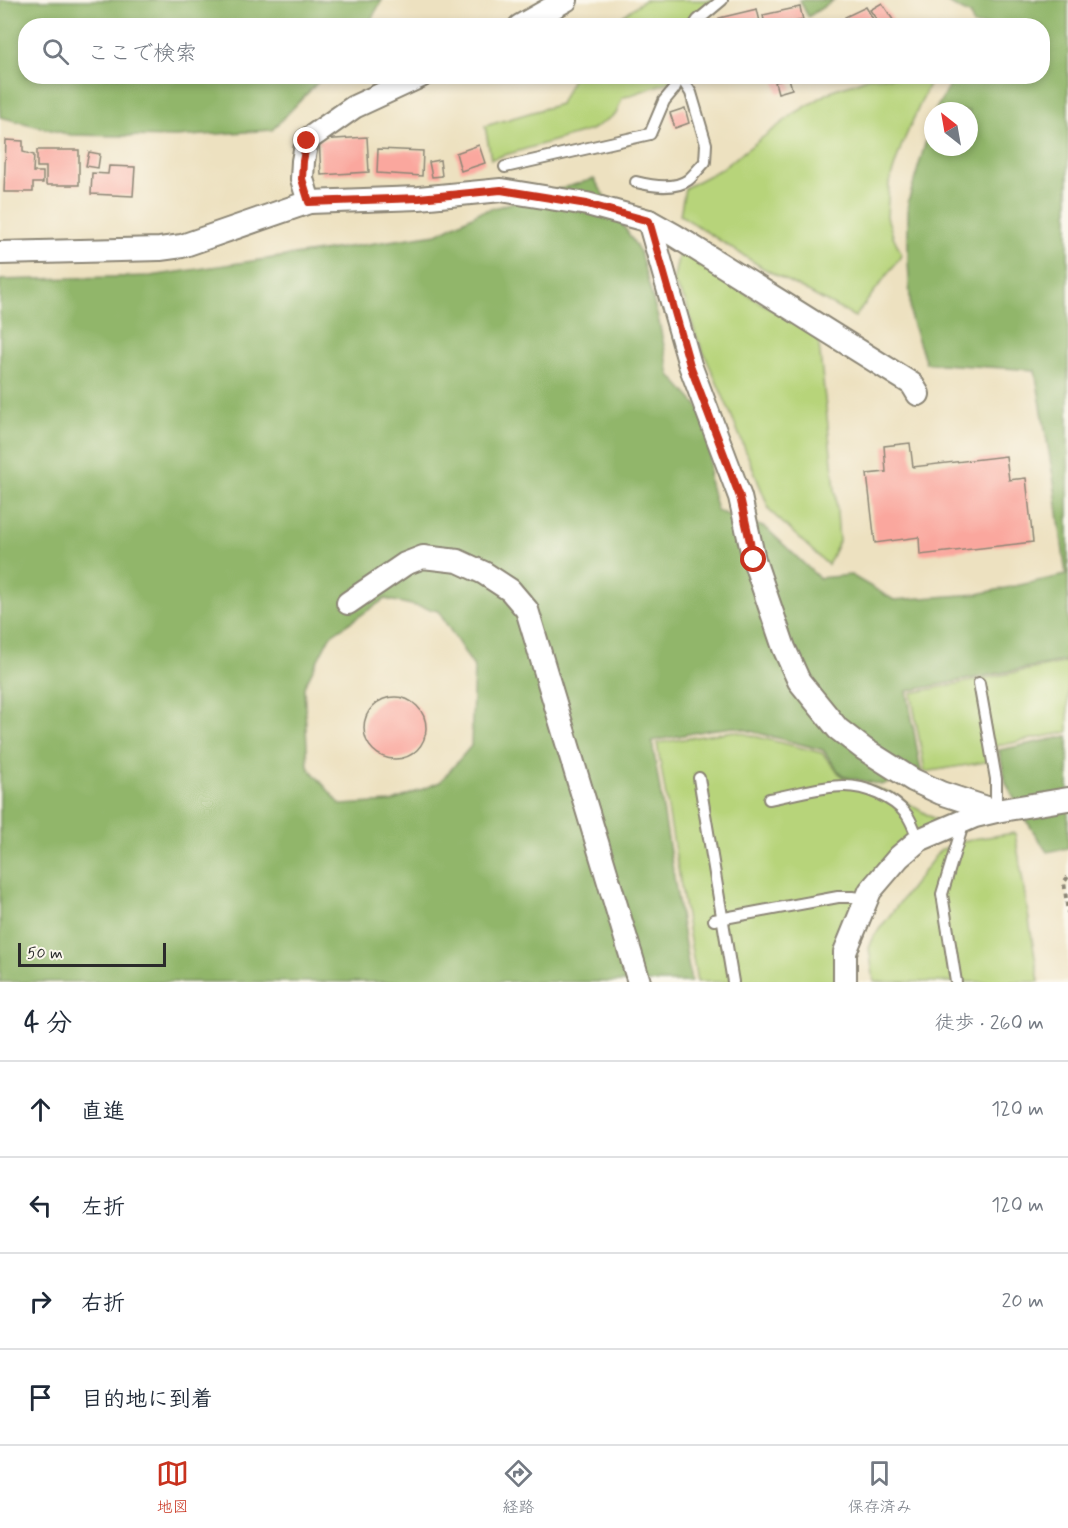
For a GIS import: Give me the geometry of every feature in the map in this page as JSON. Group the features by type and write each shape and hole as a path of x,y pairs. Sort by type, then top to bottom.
{"street":[{"path":"534,18 566,0"},
{"path":"309,202 302,179 307,141 354,107 404,84"},
{"path":"0,253 160,249 182,246 309,202 419,198 501,190 587,204 649,221 684,240 912,384 918,394"},
{"path":"649,221 690,365 740,497 754,560 784,648 799,681 838,729 864,749 913,780 941,793 996,811"},
{"path":"348,603 405,564 423,557 458,561 484,573 510,590 527,609 639,982"},
{"path":"845,982 846,952 870,891 899,857 919,840 964,821 996,811 1068,799"}],"lane":[{"path":"700,18 722,0"},
{"path":"505,167 650,134 664,101 676,84"},
{"path":"636,182 672,186 686,181 705,162 706,144 691,93 685,84"},
{"path":"979,683 996,779 996,811"},
{"path":"699,778 719,919 733,982"},
{"path":"769,799 845,786 878,793 907,815 919,840"},
{"path":"956,982 942,894 964,821"},
{"path":"719,919 838,897 866,899"}],"path":[{"path":"1068,877 1064,882 1068,913"}],"green space":[{"path":"0,0 382,0 372,18 18,18 18,84 316,84 272,130 176,137 71,135 0,117"},
{"path":"644,0 713,0 693,18 620,18"},
{"path":"800,0 834,0 808,17"},
{"path":"934,0 1068,0 1068,660 907,691 921,772 881,785 842,776 823,750 735,727 652,741 691,982 0,982 0,280 151,276 437,234 480,212 594,179 640,252 659,322 670,375 712,422 709,480 717,511 766,528 819,578 851,575 894,600 978,594 1066,575 1054,482 1035,370 926,363 911,319 908,202 924,148 924,156 978,156 978,102 940,102 950,84 1050,84 1050,18 972,18 971,15 946,2","holes":["385,599 438,611 474,667 471,746 440,782 391,802 341,805 308,767 304,687 330,636"]},
{"path":"570,84 662,84 622,98 616,114 591,130 491,159 485,126 560,104"},
{"path":"852,84 929,84 901,147 889,183 887,217 902,255 855,317 763,268 680,215 685,188 721,169 795,113 835,89"},
{"path":"680,248 731,285 818,336 839,541 828,565 770,511 695,333 686,302 673,282"},
{"path":"1068,662 1068,732 996,746 998,760 925,772 911,693"},
{"path":"734,731 822,753 843,778 889,792 938,821 900,844 836,982 697,982 657,743"},
{"path":"1068,736 1068,848 1047,852 1024,817 1006,783 999,750"},
{"path":"1015,833 1039,982 874,982 869,948 874,936 940,850 966,840"}],"building":[{"path":"882,3 892,18 876,18 870,10"},
{"path":"800,7 803,18 764,18 763,15"},
{"path":"866,7 872,18 846,18"},
{"path":"757,9 759,18 719,18"},
{"path":"776,84 791,84 792,89 778,93"},
{"path":"685,108 689,123 675,128 670,113"},
{"path":"367,137 369,172 321,175 319,140"},
{"path":"6,140 23,141 23,152 34,155 33,172 43,172 43,183 33,183 33,192 4,192"},
{"path":"479,145 485,163 461,171 456,153"},
{"path":"378,149 423,151 422,176 377,173"},
{"path":"37,150 79,150 79,185 46,185 46,167 37,167"},
{"path":"89,152 100,154 98,168 86,166"},
{"path":"440,160 442,176 432,177 429,162"},
{"path":"109,166 135,167 133,196 91,194 92,173 108,174"},
{"path":"910,443 913,467 1006,456 1009,480 1026,478 1033,542 920,555 919,537 875,543 867,474 886,472 884,446"},
{"path":"389,697 401,697 417,706 424,716 426,728 424,740 417,750 401,759 389,759 378,754 369,745 364,734 364,722 369,711 378,702"}],"route":[{"path":"307,141 302,179 309,202 419,198 501,190 587,204 649,221 690,365 740,497 754,560"}]}
